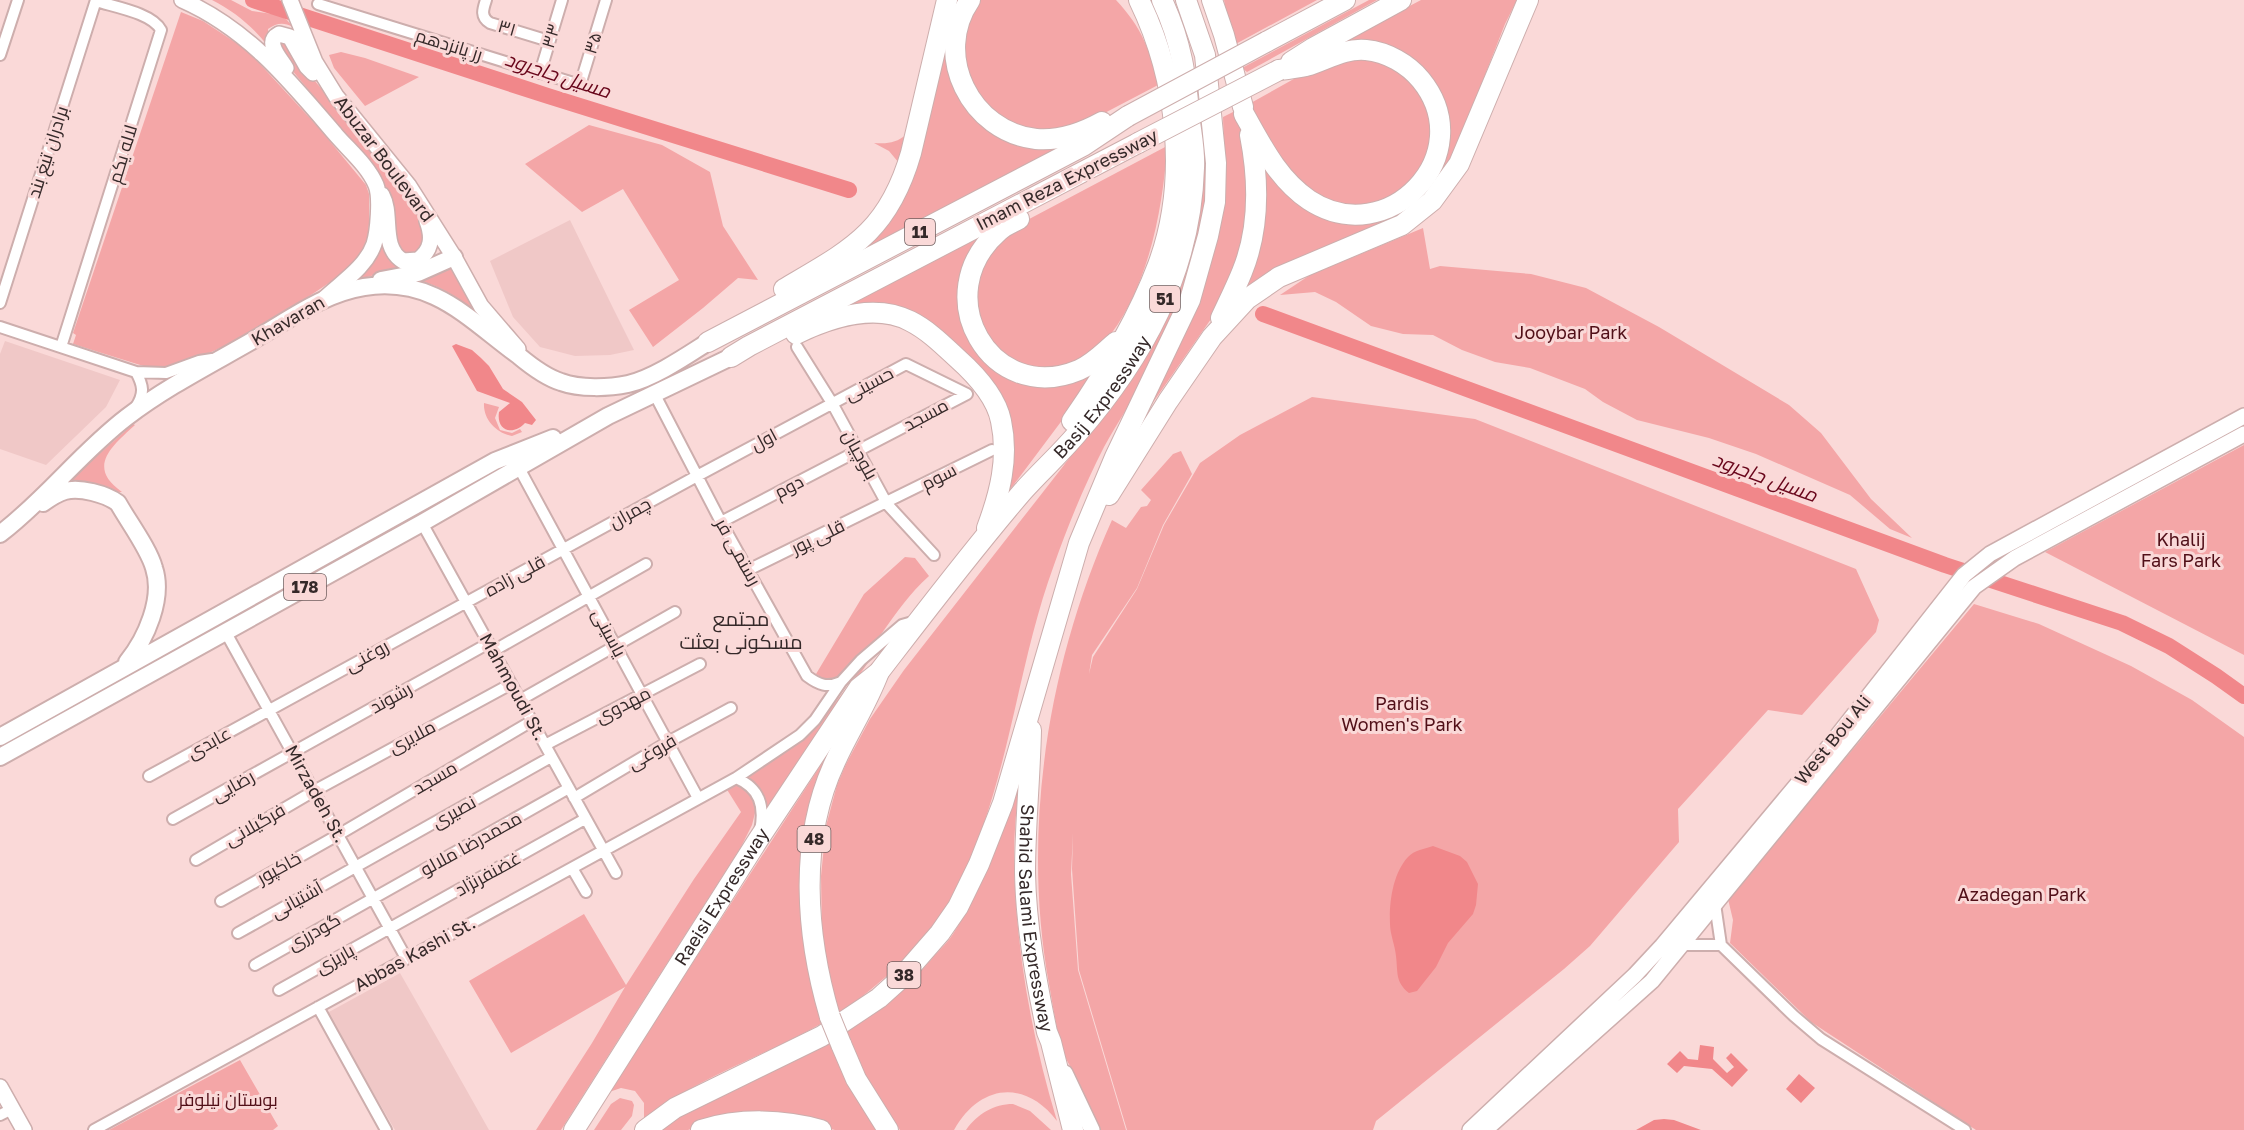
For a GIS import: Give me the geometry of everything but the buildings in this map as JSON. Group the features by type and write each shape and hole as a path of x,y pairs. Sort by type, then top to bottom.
{"highway":[{"path":"708,342 749,310 848,250 868,235 879,223 906,172 947,0"},
{"path":"970,0 959,17 956,32 957,67 968,96 977,108 996,125 1023,137 1053,139 1088,130 1105,121 1128,116"},
{"path":"1123,0 1144,30 1166,71"},
{"path":"1023,491 1110,363 1158,265 1170,216 1176,166 1166,71 1153,30 1139,0"},
{"name":"Basij Expressway","path":"879,672 1023,491 1076,435 1131,364 1155,322 1179,258 1189,218 1194,166 1185,66 1176,33 1162,0"},
{"name":"Basij Expressway","path":"1032,704 1078,543 1115,457 1190,300 1209,236 1215,202 1216,163 1204,55 1186,0"},
{"path":"1212,0 1224,35 1244,114 1257,180 1255,224 1243,270 1212,337"},
{"path":"1220,0 1224,35"},
{"path":"1266,42 1332,0"},
{"name":"Imam Reza Expressway","path":"708,342 1083,146 1128,116 1345,0"},
{"name":"Imam Reza Expressway","path":"731,357 759,340 1279,70 1401,0"},
{"path":"1078,543 1168,401 1212,337 1247,299 1279,277 1402,225 1432,201 1446,186 1459,164 1528,0"},
{"path":"1244,114 1265,153 1283,175 1301,194 1327,209 1360,214 1382,210 1401,201 1422,183 1431,170 1436,154 1439,125 1434,102 1428,91 1418,76 1405,65 1379,52 1359,49 1335,53 1306,65 1279,70"},
{"path":"1124,334 1094,361 1081,369 1065,375 1024,374 998,360 982,345 968,313 968,288 971,272 981,249 1000,229 1114,167 1138,143"},
{"path":"731,357 765,349 804,330 854,315 899,316 922,328 973,374 992,398 999,413 1004,442 1002,480 981,543"},
{"name":"Raeisi Expressway","path":"574,1130 758,840 859,688 879,672"},
{"name":"48","path":"879,672 870,697 835,762 826,785 810,869 811,925 818,972 830,1017 856,1079 888,1130"},
{"name":"Shahid Salami Expressway","path":"1032,704 1025,876 1032,948 1047,1032 1073,1130"},
{"name":"38","path":"645,1130 675,1108 822,1036 845,1022 879,998 919,959 958,907 979,864 1003,803 1032,704"},
{"path":"701,1130 752,1122 802,1124 821,1130"}],"main road":[{"name":"Abuzar Boulevard","path":"182,0 198,7 243,35 295,87 361,163 376,186 377,228 369,255 363,264 325,298"},
{"path":"1506,48 1538,0"},
{"name":"Abuzar Boulevard","path":"291,2 315,62 336,96 409,186 454,257 481,306 533,367"},
{"path":"295,87 274,48 273,41 279,34 290,37 307,67 336,96"},
{"path":"376,186 387,206 388,238 393,252 403,261 410,261 424,256 429,248 431,236 427,221 409,186"},
{"path":"352,290 375,281 418,273 454,257"},
{"name":"Khavaran","path":"4,531 98,441 127,417 190,375 325,298 352,290 378,286 400,286 438,297 471,318 533,367 561,382 576,386 629,384 684,357 708,342"},
{"name":"178","path":"0,757 422,523 608,416 731,357"},
{"name":"178","path":"0,737 495,461 608,416"},
{"name":"West Bou Ali","path":"1470,1130 1635,975 1662,946 1827,749 1969,571 1990,554 2244,416"},
{"name":"West Bou Ali","path":"1485,1130 1638,994 1683,945 1977,585 2015,558 2244,434"},
{"path":"4,531 65,491 91,493 111,498 118,503 154,565 156,581 154,604 148,628 123,668"},
{"path":"1051,1042 1092,1130"},
{"path":"0,1087 6,1112 24,1130"}],"street":[{"path":"0,55 18,0"},
{"name":"۳۱","path":"486,0 482,12 489,23 549,41"},
{"name":"۳۳","path":"540,73 562,0"},
{"name":"۳۵","path":"580,85 606,0"},
{"name":"برادران تیغ بند","path":"0,303 96,1"},
{"name":"لاله یکم","path":"62,347 161,30 157,23 148,18 96,1"},
{"name":"رز پانزدهم","path":"318,4 580,85"},
{"path":"0,327 136,372 166,372 199,361 223,358"},
{"name":"بلوچیان","path":"797,347 832,404 887,504 934,555"},
{"name":"حسینی","path":"832,404 906,364"},
{"name":"مسجد","path":"858,451 967,394 906,364"},
{"path":"127,417 137,406 143,391 143,385 136,372"},
{"name":"رستمی فر","path":"654,393 721,522 807,676 823,685 832,686 841,682"},
{"name":"اول","path":"697,476 832,404"},
{"name":"سوم","path":"887,504 992,450"},
{"name":"دوم","path":"721,522 858,451"},
{"name":"یاسینی","path":"519,468 699,798"},
{"name":"چمران","path":"563,549 697,476"},
{"name":"قلی پور","path":"748,570 887,504"},
{"name":"Mahmoudi St.","path":"422,523 616,873"},
{"name":"قلی زاده","path":"466,603 563,549"},
{"name":"رشوند","path":"292,752 646,564"},
{"name":"روغنی","path":"269,710 466,603"},
{"path":"520,700 675,612"},
{"name":"Abbas Kashi St.","path":"94,1130 736,778 800,735 815,720 841,682 861,660 902,625 919,620"},
{"name":"Mirzadeh St.","path":"225,631 406,958"},
{"name":"مهدوی","path":"545,745 643,696 700,664"},
{"name":"ملایری","path":"314,791 511,684"},
{"name":"فروغی","path":"572,793 731,708"},
{"name":"عابدی","path":"149,776 269,710"},
{"name":"مسجد","path":"338,835 532,721"},
{"name":"رضایی","path":"173,819 292,752"},
{"name":"نصیری","path":"356,867 552,757"},
{"path":"736,778 753,787 758,796 761,806 761,827 758,840"},
{"name":"فرگیلانی","path":"196,860 314,791"},
{"name":"محمدرضا ملالو","path":"373,899 572,793"},
{"name":"غضنفرنژاد","path":"390,929 585,819"},
{"name":"خاکپور","path":"221,901 338,835"},
{"name":"آشتیانی","path":"238,933 356,867"},
{"path":"572,868 586,892"},
{"name":"گودرزی","path":"255,965 373,899"},
{"path":"1715,904 1721,945 1794,1016 1821,1039 1965,1130"},
{"name":"پاریزی","path":"279,990 390,929"},
{"path":"1683,945 1721,945"},
{"path":"318,1007 386,1130"}],"shaded area":[{"path":"570,220 634,350 610,355 575,356 540,347 513,317 490,261"},
{"path":"5,341 120,380 106,407 46,465 0,449 0,354"},
{"path":"456,344 472,350 489,366 503,389 522,402 536,420 532,425 525,423 515,429 506,430 500,424 499,412 510,403 477,391 452,346"},
{"path":"1433,846 1460,856 1467,862 1478,884 1476,905 1473,914 1448,943 1436,967 1417,991 1409,993 1401,985 1398,976 1390,928 1391,897 1395,879 1408,857 1416,851"},
{"path":"400,973 489,1130 395,1130 329,1017 329,1012"},
{"path":"1700,1045 1714,1047 1713,1059 1727,1073 1734,1067 1726,1058 1731,1053 1748,1070 1732,1087 1712,1069 1684,1066 1677,1073 1667,1064 1680,1051 1688,1059 1698,1060"},
{"path":"1799,1074 1815,1088 1801,1103 1786,1089"},
{"path":"1654,1120 1674,1120 1701,1130 1636,1130"}],"green space":[{"path":"212,0 231,0 252,11 279,15 293,27 280,24 268,29 268,46 243,20"},
{"path":"951,0 964,0 952,32 989,126 1085,137 910,228 839,261 882,227"},
{"path":"974,0 1116,0 1133,20 1144,39 1160,84 1074,129 1043,134 997,119 963,73 966,15"},
{"path":"1224,0 1317,0 1232,46"},
{"path":"1369,0 1377,0 1247,72 1242,68"},
{"path":"1421,0 1517,0 1505,24 1447,172 1419,206 1240,297 1255,140 1305,202 1399,208 1443,132 1404,60 1309,59"},
{"path":"181,12 203,21 247,50 319,128 366,185 369,194 369,224 368,236 358,260 347,271 240,339 185,364 153,369 73,344 76,335 73,333"},
{"path":"285,39 309,74 348,120 422,218 428,237 414,257 397,250 389,202 379,175 286,63 278,42"},
{"path":"341,52 419,77 365,106 334,68 329,55"},
{"path":"1352,54 1402,68 1432,113 1428,163 1389,204 1335,207 1293,180 1249,104 1326,61"},
{"path":"1237,110 1247,150 1247,227 1228,288 1211,319 1129,437 1176,346 1224,151 1223,117"},
{"path":"589,125 662,145 710,172 723,226 758,280 738,278 653,347 629,310 679,280 623,189 582,212 525,164"},
{"path":"1204,128 1208,182 1202,233 1195,258 1167,332 1097,461 1059,550 1030,646 1000,771 973,852 955,891 932,928 888,975 837,1015 822,939 821,876 826,826 837,785 870,719 904,670 1061,469 1154,343 1201,191"},
{"path":"907,134 899,163 889,151 874,143 892,142"},
{"path":"1167,146 1157,224 1142,277 1118,324 1103,344 1087,360 1043,374 998,354 973,310 975,271 1016,226"},
{"path":"1046,200 993,231 963,300 1011,373 1097,365 1075,403 1000,503 1008,428 919,319 803,324"},
{"name":"Jooybar Park","path":"1423,228 1430,269 1440,266 1531,274 1586,288 1659,327 1789,405 1821,433 1871,499 1912,538 1890,529 1850,495 1756,454 1709,438 1637,420 1603,402 1585,389 1530,368 1495,362 1462,350 1433,335 1403,334 1371,326 1336,302 1315,292 1280,295 1310,275"},
{"path":"385,233 415,266 349,283 373,262"},
{"path":"449,264 476,312 447,292 414,279"},
{"name":"Pardis Women's Park","path":"1312,397 1475,419 1856,569 1879,620 1876,632 1802,715 1768,710 1678,809 1679,842 1590,946 1376,1121 1373,1130 1127,1130 1079,970 1072,869 1073,833 1071,874 1078,970 1126,1130 1096,1130 1077,1079 1064,1055 1058,1035 1041,926 1038,867 1040,807 1046,748 1071,631 1090,574 1112,520 1126,528 1141,507 1147,506 1151,500 1141,490 1173,454 1181,451 1192,474 1163,525 1137,588 1092,655 1089,674 1093,657 1137,589 1164,525 1200,463 1240,435"},
{"path":"484,403 499,407 495,418 500,430 512,433 520,429 522,432 512,436 501,432 488,420"},
{"path":"133,424 135,425 111,449 104,465 111,483 122,492 57,491"},
{"name":"Khalij Fars Park","path":"2244,445 2244,655 2045,552"},
{"path":"905,557 915,558 929,576 909,596 879,637 855,658 840,678 828,681 816,674 864,594"},
{"name":"Azadegan Park","path":"1974,604 2039,624 2131,666 2192,700 2244,737 2244,1130 1976,1130 1811,1022 1730,943 1733,920 1728,899"},
{"path":"874,654 765,815 760,792 755,784 745,776 810,732"},
{"path":"844,729 815,789 824,1022 687,1090 644,1118 644,1103 635,1091 621,1088 609,1092"},
{"path":"1019,772 1014,855 1017,922 1032,1023 1057,1121 1044,1107 1031,1098 1017,1093 1003,1092 977,1103 954,1130 900,1130 863,1075 845,1033 904,988 953,934 983,876"},
{"path":"739,784 750,790 757,805 752,825 741,847 561,1130 536,1130 625,987 511,1053 469,981 584,914 626,985 694,879 741,812 726,788"},
{"path":"831,1042 878,1130 835,1130 798,1120 696,1127 688,1130 660,1130 689,1111"},
{"name":"بوستان نیلوفر","path":"240,1060 278,1126 273,1130 109,1130"},
{"path":"620,1098 632,1101 634,1105 632,1116 621,1130 594,1130 611,1104"},
{"path":"1013,1104 1030,1111 1051,1130 966,1130 986,1111"}],"waterway":[{"name":"مسیل جاجرود","path":"253,0 548,96 849,190"},
{"name":"مسیل جاجرود","path":"1263,314 1945,565 2122,623 2169,646 2244,696"}],"district":[{"name":"مجتمع مسکونی بعثت","path":"741,630"}]}
